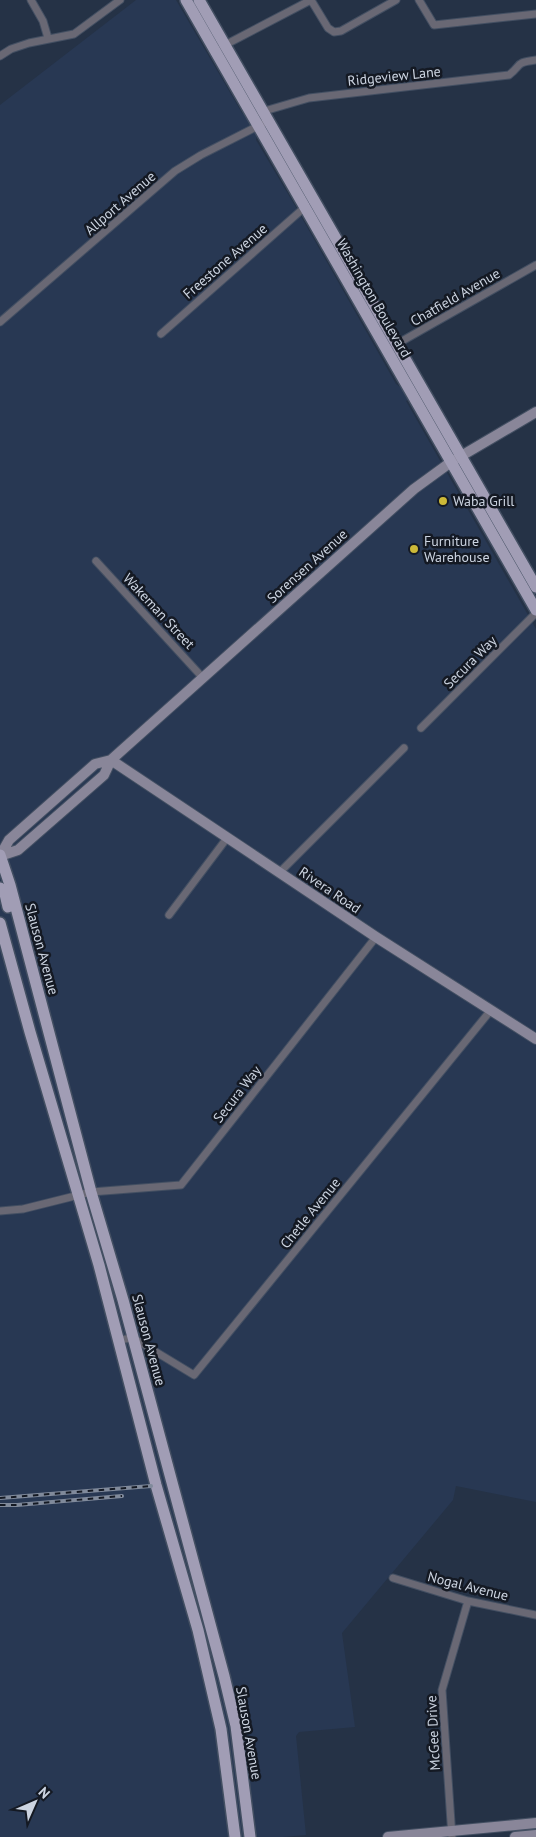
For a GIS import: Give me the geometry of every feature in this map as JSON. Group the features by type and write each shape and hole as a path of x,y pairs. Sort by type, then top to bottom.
{"main road":[{"name":"Washington Boulevard","path":"186,0 220,48 263,119 456,459 536,612"},
{"name":"Washington Boulevard","path":"199,0 252,115 263,119 305,207 392,347"},
{"name":"Washington Boulevard","path":"456,459 536,587"},
{"name":"Slauson Avenue","path":"0,856 10,885 236,1726 250,1837"},
{"path":"0,888 5,894 18,936 23,939"},
{"name":"Slauson Avenue","path":"0,923 99,1265 180,1571 198,1630 221,1729 235,1837"},
{"path":"180,1571 194,1568"},
{"path":"198,1630 211,1629"}],"street":[{"path":"31,0 43,21 48,38"},
{"path":"0,56 11,49 48,38 74,34 120,0"},
{"path":"220,48 311,0 328,28 334,32 341,31 396,0"},
{"path":"419,0 434,26 536,14"},
{"name":"Ridgeview Lane","path":"263,119 309,98 509,76 522,62 536,60"},
{"name":"Allport Avenue","path":"0,322 175,171 263,119"},
{"name":"Freestone Avenue","path":"161,334 305,207"},
{"name":"Chatfield Avenue","path":"392,347 536,265"},
{"name":"Sorensen Avenue","path":"0,856 9,840 95,764 111,760 414,488 456,459 536,412"},
{"name":"Wakeman Street","path":"96,562 204,678"},
{"name":"Secura Way","path":"421,728 536,612"},
{"path":"280,872 404,748"},
{"name":"Rivera Road","path":"111,760 376,937 536,1039"},
{"path":"169,915 227,838"},
{"name":"Secura Way","path":"0,1211 23,1209 91,1192 181,1185 376,937"},
{"name":"Chetle Avenue","path":"132,1338 194,1375 491,1010"},
{"path":"118,1340 132,1338"},
{"name":"Nogal Avenue","path":"393,1578 468,1601 536,1615"},
{"name":"McGee Drive","path":"452,1834 442,1690 468,1601"},
{"path":"388,1837 452,1834 536,1823"},
{"path":"515,1837 536,1835"}],"shaded area":[{"path":"136,0 176,0 242,113 258,126 256,140 396,384 414,397 406,401 536,629 536,1502 456,1486 453,1500 342,1633 355,1727 299,1732 296,1736 306,1835 283,1837 0,1837 0,105"}],"railway":[{"path":"0,1498 151,1486"},
{"path":"0,1505 122,1496"}],"place":[{"name":"Waba Grill","path":"443,501"},
{"name":"Furniture Warehouse","path":"414,549"}]}
